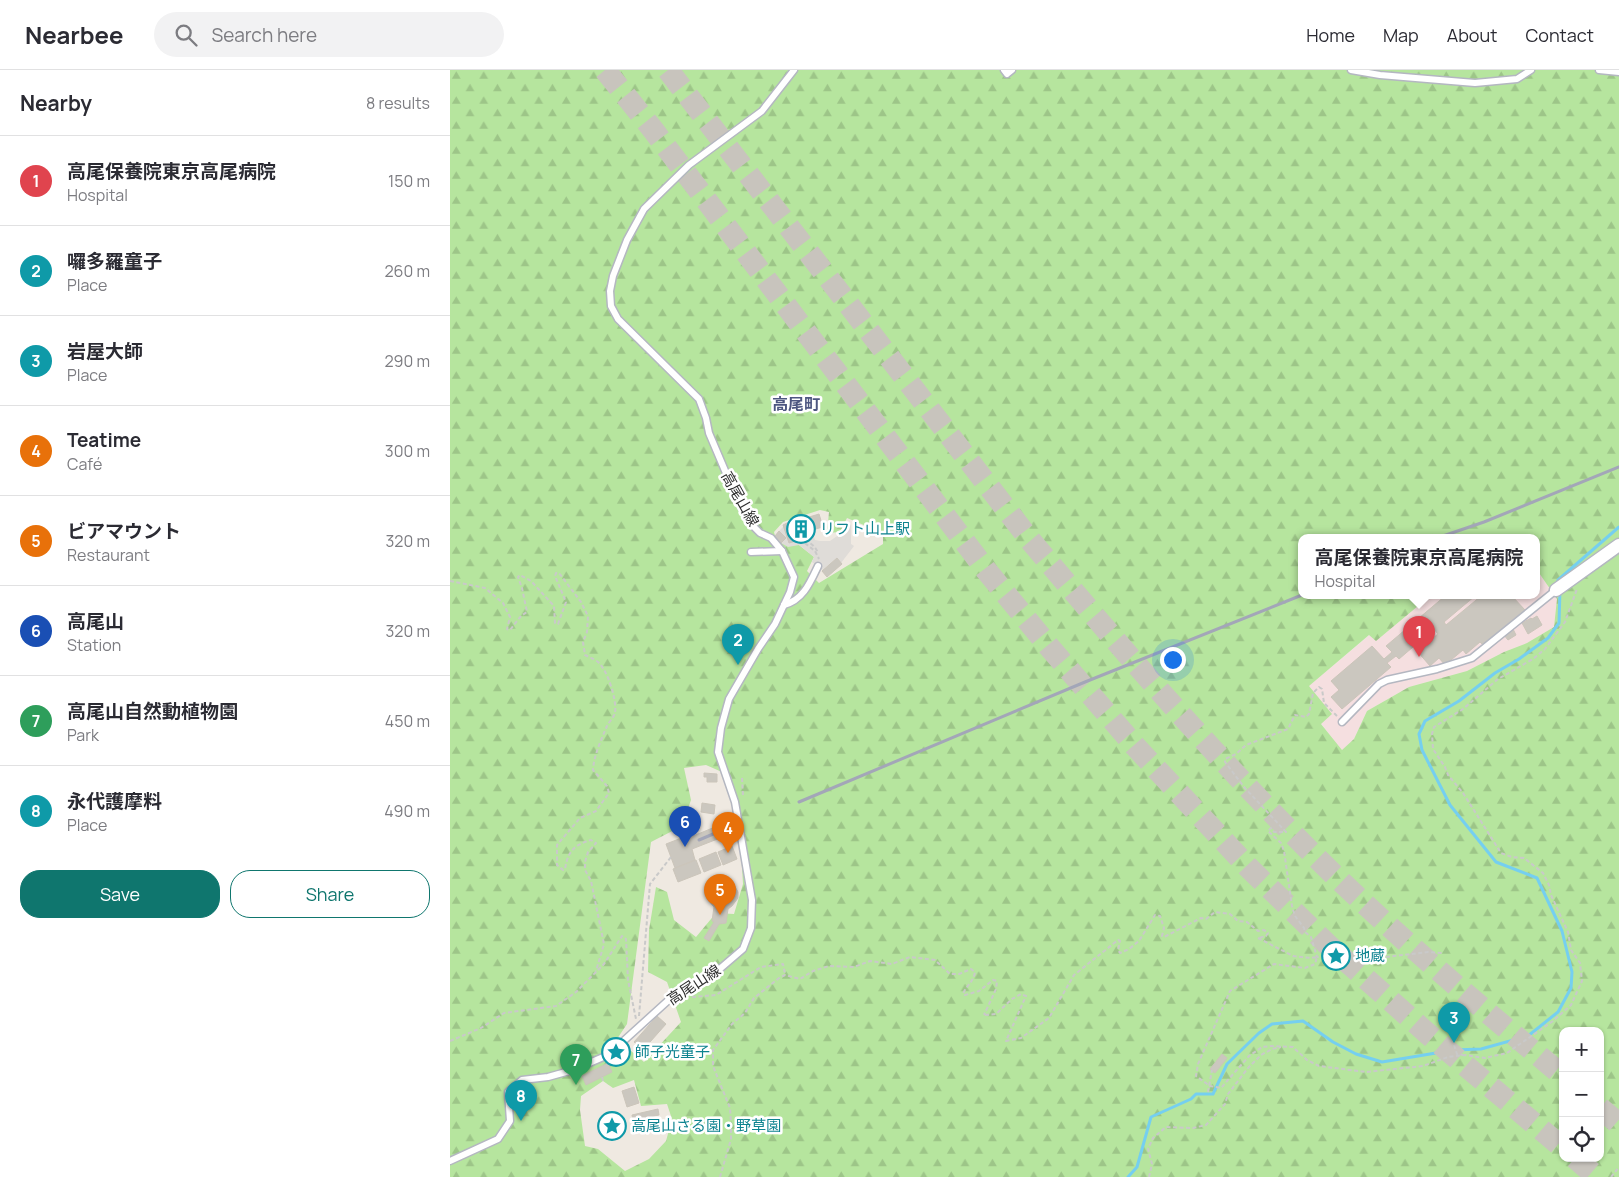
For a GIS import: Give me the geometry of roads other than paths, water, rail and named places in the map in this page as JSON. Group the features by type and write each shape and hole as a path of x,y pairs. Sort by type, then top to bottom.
{"street":[{"path":"1560,588 1619,545"}],"lane":[{"name":"高尾山線","path":"450,1161 498,1139 510,1122 508,1092 522,1080 556,1074 608,1055 672,996 715,973 743,949 751,928 752,900 736,802 718,752 720,728 730,698 758,649 775,624 790,592 794,577 782,550 751,524 737,499 709,433 699,399 618,319 611,306 610,290 613,276 627,240 644,209 690,165 762,111 794,70"},
{"path":"1004,70 1007,74 1012,70"},
{"path":"1351,70 1380,75 1475,83 1517,79 1530,70"},
{"path":"1599,70 1619,72"},
{"path":"751,552 782,550"},
{"path":"784,605 796,601 807,588 818,566"},
{"path":"1342,722 1379,684 1387,680 1437,669 1472,658 1560,588"}],"waterway":[{"path":"1557,584 1558,580 1619,527"},
{"path":"1128,1177 1137,1167 1151,1117 1191,1099 1196,1094 1213,1094 1227,1064 1259,1033 1272,1024 1303,1021 1333,1042 1356,1054 1382,1062 1454,1050 1481,1049 1528,1036 1558,1012 1571,988 1572,972 1562,931 1537,878 1496,862 1450,805 1422,750 1419,734 1425,721 1459,701 1495,673 1519,659 1548,638 1559,623 1560,590"}],"tunnel":[{"path":"605,70 654,131 986,570 1135,746 1248,867 1327,944 1428,1034 1559,1145"},
{"path":"668,70 1030,540 1159,690 1225,763 1326,867 1392,929 1559,1073"},
{"path":"1604,1111 1619,1124"},
{"path":"1580,1162 1597,1177"}],"railway":[{"path":"1449,534 1484,522 1619,467"},
{"path":"799,802 1085,682 1298,597"},
{"path":"699,840 725,829"}],"place":[{"name":"リフト山上駅","path":"801,529"},
{"name":"高尾保養院東京高尾病院","path":"1419,657"},
{"name":"囉多羅童子","path":"738,665"},
{"name":"高尾山","path":"685,847"},
{"name":"Teatime","path":"728,853"},
{"name":"ビアマウント","path":"720,915"},
{"name":"地蔵","path":"1336,956"},
{"name":"岩屋大師","path":"1454,1043"},
{"name":"師子光童子","path":"616,1052"},
{"name":"高尾山自然動植物園","path":"576,1085"},
{"name":"永代護摩料","path":"521,1121"},
{"name":"高尾山さる園・野草園","path":"612,1126"}],"district":[{"name":"高尾町","path":"796,404"}]}
